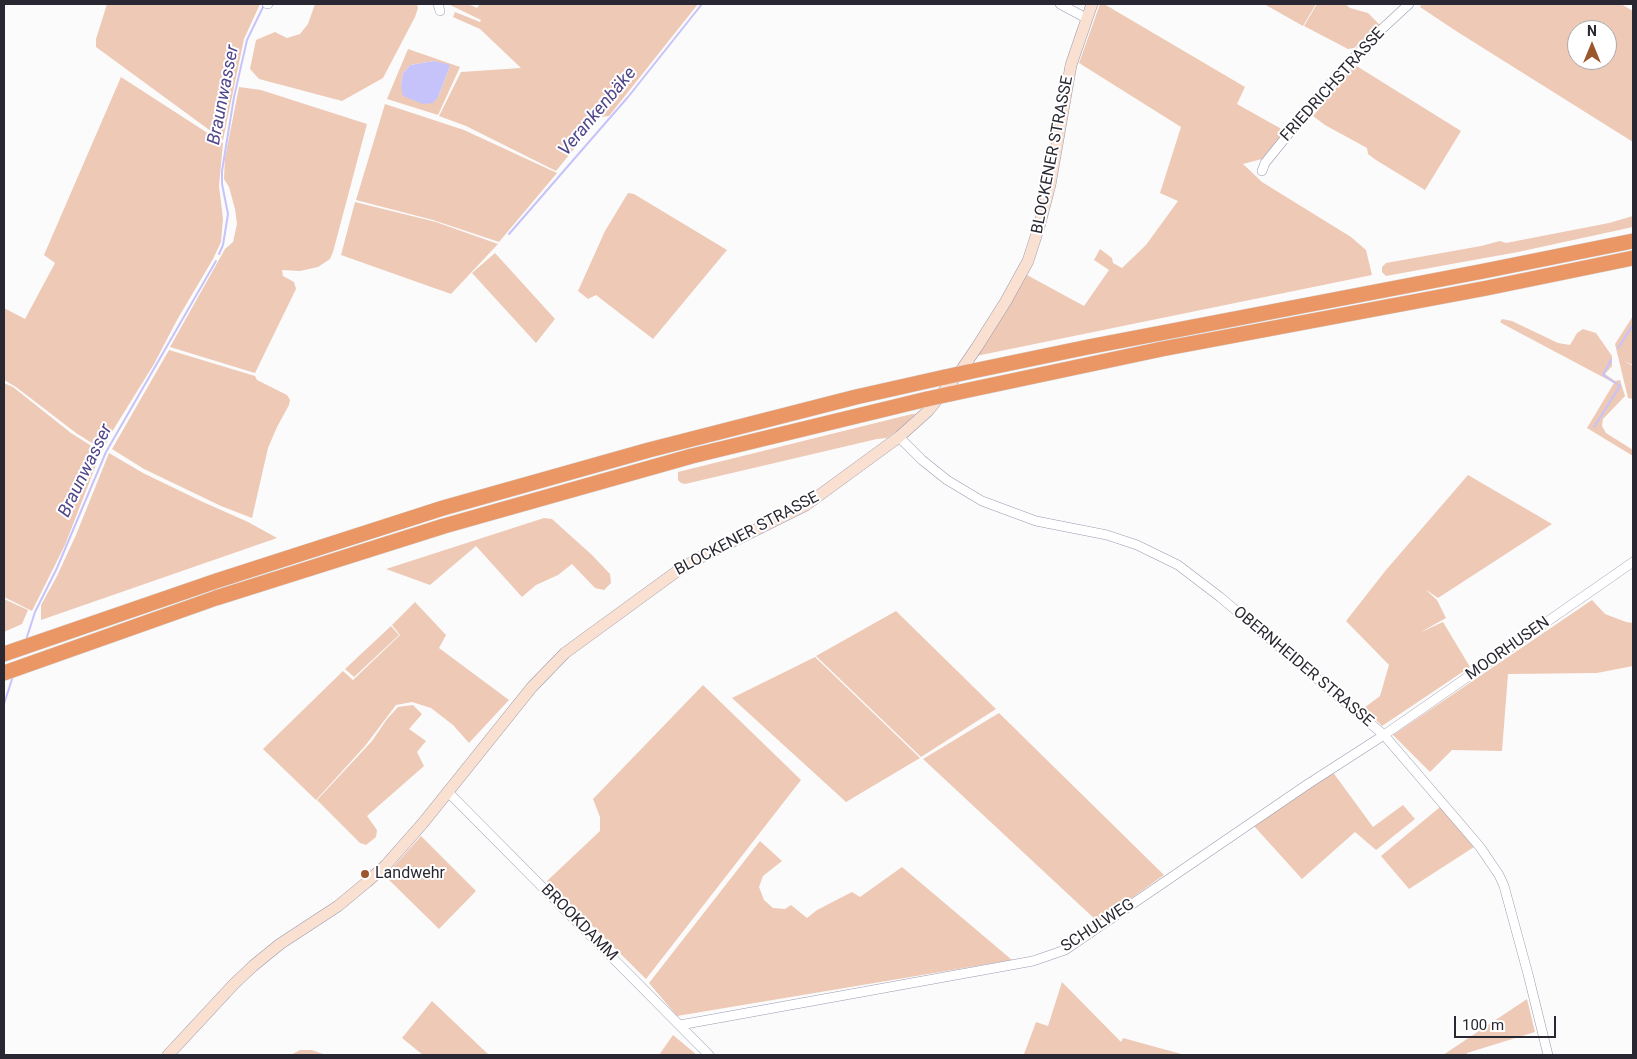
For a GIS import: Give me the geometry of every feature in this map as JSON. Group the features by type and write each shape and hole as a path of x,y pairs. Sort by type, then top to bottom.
{"highway":[{"path":"17,650 348,537 443,508 645,451 838,401 1088,347 1633,241"},
{"path":"12,671 216,598 352,554 657,465 796,429 1153,351 1487,288 1633,258"}],"street":[{"path":"1060,4 1086,18"},
{"name":"BLOCKENER STRASSE","path":"168,1055 244,974 267,954 338,906 372,878 402,847 448,792 532,686 551,666 578,643 694,560 806,505 899,437 928,411 962,369 999,313 1028,261 1040,227 1050,185 1071,65 1092,4"},
{"name":"FRIEDRICHSTRASSE","path":"1262,170 1315,101 1370,40 1409,4"},
{"name":"OBERNHEIDER STRASSE","path":"899,437 922,460 947,480 982,501 1021,517 1107,535 1137,545 1178,565 1220,597 1384,735 1480,847 1500,875 1528,974 1548,1055"},
{"name":"MOORHUSEN","path":"1384,735 1633,562"},
{"name":"SCHULWEG","path":"680,1025 1033,961 1066,950 1308,784 1384,735"},
{"name":"BROOKDAMM","path":"448,792 709,1055"}],"shaded area":[{"path":"107,4 260,4 244,39 223,140 96,47 96,39"},
{"path":"315,4 417,4 418,8 383,78 342,101 259,79 250,69 256,40 275,32 287,38 300,34 308,24"},
{"path":"448,4 468,4 477,8 480,4 698,4 609,116 600,117 556,171 466,126 439,116 461,72 521,68 480,29 453,17 455,12 480,22 481,20"},
{"path":"1100,4 1104,4 1245,87 1237,104 1285,131 1262,159 1243,164 1262,182 1351,237 1366,250 1372,275 976,356 1027,275 1084,306 1109,270 1094,260 1100,249 1112,258 1113,263 1122,268 1146,245 1178,201 1160,193 1181,127 1079,63"},
{"path":"1264,4 1316,4 1303,26"},
{"path":"1317,4 1345,4 1350,8 1368,13 1380,25 1354,48 1348,49 1304,26"},
{"path":"1422,4 1621,4 1633,11 1633,142 1420,7"},
{"path":"408,49 460,67 438,115 387,99","holes":["434,61 450,66 438,97 401,85 403,73 410,65"]},
{"path":"1355,65 1461,131 1425,190 1376,160 1368,154 1367,148 1325,125 1313,116"},
{"path":"121,77 223,143 219,186 223,219 221,242 213,259 103,450 76,433 4,380 4,308 25,319 55,263 44,255"},
{"path":"239,87 261,90 367,124 330,259 318,267 300,271 282,270 283,276 294,282 296,289 255,373 170,347 225,249 233,242 237,224 235,209 229,187 224,179 225,158"},
{"path":"385,104 464,130 557,173 499,242 433,220 356,200"},
{"path":"628,193 634,194 727,250 653,339 596,295 588,299 578,291 605,231"},
{"path":"355,202 436,222 498,244 451,294 341,255"},
{"path":"1633,216 1633,227 1518,252 1386,276 1382,272 1382,267 1386,263 1500,241 1506,243 1609,223"},
{"path":"495,253 555,319 536,343 472,273"},
{"path":"1633,316 1633,365 1624,361 1633,366 1633,399 1628,398 1615,344"},
{"path":"1502,319 1512,321 1558,343 1570,345 1577,333 1583,329 1596,333 1612,356 1612,366 1605,374 1615,381 1620,380 1625,396 1603,419 1602,426 1606,433 1633,450 1633,456 1587,428 1614,383 1503,324 1500,322"},
{"path":"169,350 255,376 257,380 287,395 290,400 268,448 252,518 221,506 144,469 112,449"},
{"path":"4,383 13,387 71,433 101,452 65,545 32,611 4,597"},
{"path":"915,414 903,427 887,438 685,484 678,480 678,472"},
{"path":"109,453 143,473 248,522 277,538 41,620 41,605 76,535"},
{"path":"1468,475 1552,524 1438,598 1425,589 1437,600 1446,618 1419,633 1443,622 1470,667 1382,726 1364,708 1380,696 1389,665 1346,621 1386,570"},
{"path":"544,518 552,519 610,574 611,583 604,590 595,588 572,564 558,575 536,585 522,597 476,546 430,585 386,569"},
{"path":"4,599 28,610 22,624 4,632"},
{"path":"1592,600 1605,614 1633,623 1633,666 1597,673 1508,674 1502,751 1452,750 1430,772 1393,735"},
{"path":"415,602 446,635 439,648 509,700 469,743 453,725 431,708 412,702 396,705 365,746 316,800 263,749 343,671 353,680 400,635 392,625"},
{"path":"896,611 996,709 921,757 816,656"},
{"path":"391,626 399,635 354,677 345,669"},
{"path":"815,657 920,758 846,802 732,698"},
{"path":"703,685 801,780 646,979 547,881 600,831 600,817 593,799"},
{"path":"413,705 422,714 409,729 426,741 417,752 424,766 367,816 377,830 376,837 366,845 360,843 317,800 372,741 398,707"},
{"path":"999,713 1164,875 1098,922 923,759"},
{"path":"1332,771 1373,827 1403,805 1415,819 1376,850 1355,832 1302,879 1254,826"},
{"path":"1440,807 1474,847 1409,889 1381,856"},
{"path":"421,836 476,891 439,929 385,876"},
{"path":"760,841 782,861 763,876 759,887 764,900 773,908 785,909 791,905 807,918 817,910 852,892 860,897 902,867 1012,960 677,1016 649,983"},
{"path":"1062,982 1121,1042 1123,1038 1185,1055 1024,1054 1036,1022 1048,1026"},
{"path":"1527,999 1535,1032 1467,1053 1467,1055 1443,1055"},
{"path":"432,1001 489,1055 423,1055 402,1038"},
{"path":"673,1035 697,1055 659,1055"},
{"path":"300,1050 312,1050 326,1055 291,1055"}],"water":[{"path":"434,61 450,66 438,97 433,103 423,104 403,96 401,85 403,73 410,65"}],"waterway":[{"name":"Verankenbäke","path":"509,234 628,97 702,4"},
{"name":"Braunwasser","path":"219,254 223,245 228,214 222,184 222,171 234,97 247,40 264,5"},
{"name":"Braunwasser","path":"26,640 35,612 57,568 106,452 216,261"},
{"path":"1618,348 1633,325"},
{"path":"1594,427 1620,386 1603,375 1611,360"},
{"name":"Braunwasser","path":"4,704 13,676"}],"place":[{"name":"Landwehr","path":"365,874"}]}
